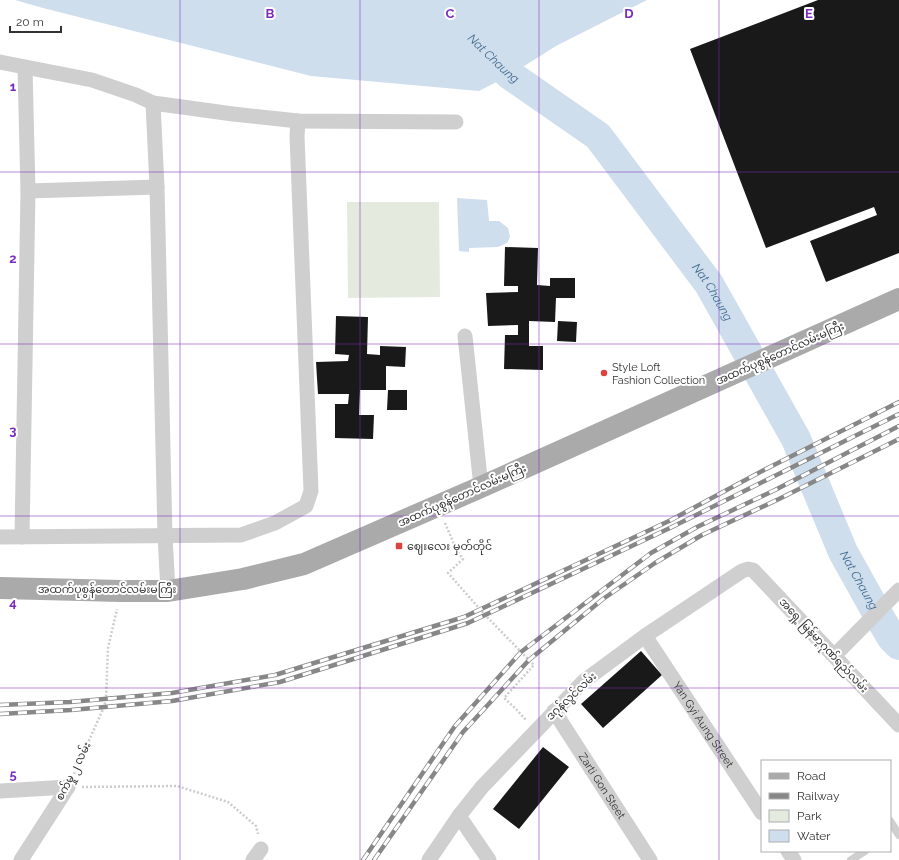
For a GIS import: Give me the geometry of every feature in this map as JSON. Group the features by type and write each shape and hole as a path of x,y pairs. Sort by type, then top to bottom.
{"main road":[{"name":"အထက်ပုစွန်တောင်လမ်းမကြီး","path":"0,588 168,591 244,579 304,564 438,506 899,299"}],"street":[{"path":"0,62 92,80 153,103 233,114 298,121 456,122"},
{"path":"22,537 28,191 25,68"},
{"path":"153,103 157,187 165,536 168,591"},
{"path":"0,537 241,535 275,523 306,506 311,492 298,121"},
{"path":"28,191 157,187"},
{"path":"465,336 480,487"},
{"name":"ဒဂုန်လွင်လမ်း","path":"429,860 459,816 482,786 584,681 645,636 742,571 748,569"},
{"name":"အရှေ့ မြန်မာ့ဂုဏ်ရည်လမ်း","path":"748,569 754,570 899,725"},
{"path":"834,656 896,594"},
{"name":"Yan Gyi Aung Street","path":"645,636 761,810"},
{"name":"Zarti Gon Steet","path":"554,711 650,860"},
{"path":"0,791 68,787"},
{"name":"စက်မှု ၂ လမ်း","path":"21,860 68,787"},
{"path":"459,816 489,860"}],"lane":[{"path":"891,823 895,833"},
{"path":"851,860 863,852"}],"path":[{"path":"438,506 457,551 463,559 448,573 534,665 504,698 536,730"},
{"name":"စက်မှု ၂ လမ်း","path":"68,787 104,707 106,699 108,648 121,591"},
{"path":"68,787 177,786 228,802 256,826 257,854"}],"green space":[{"path":"347,202 439,202 440,297 348,298"}],"water":[{"path":"15,0 647,0 556,46 510,75 479,91 311,76"},
{"path":"457,198 487,200 489,221 499,221 508,228 510,237 507,243 498,247 469,248 469,252 459,251"}],"building":[{"path":"818,0 899,0 899,253 826,282 810,241 877,215 874,207 766,248 690,49"},
{"path":"505,247 538,248 537,285 550,286 550,278 575,278 575,298 556,298 555,322 529,321 529,346 543,346 543,370 504,369 505,335 518,335 518,325 488,326 486,293 518,292 518,286 504,286"},
{"path":"336,316 368,317 367,354 380,355 380,346 406,347 405,367 386,366 386,390 360,390 359,415 374,415 373,439 335,438 335,404 348,404 349,394 318,394 316,362 348,361 349,355 335,354"},
{"path":"558,321 577,322 576,342 557,341"},
{"path":"388,390 407,390 407,410 387,410"},
{"path":"641,651 662,675 603,728 581,704"},
{"path":"543,747 569,767 519,829 493,809"}],"waterway":[{"name":"Nat Chaung","path":"445,0 458,25 510,75 598,136 709,284 796,439 843,552 892,638 899,645"}],"railway":[{"path":"0,705 70,702 172,693 275,675 464,617 669,521 764,470 899,402"},
{"path":"0,714 71,710 172,701 280,682 468,623 672,527 899,414"},
{"path":"363,860 455,726 521,652 651,553 697,527 775,490 899,426"},
{"path":"374,860 463,732 529,660 603,599 655,563 702,535 779,499 899,439"}],"place":[{"name":"Style Loft Fashion Collection","path":"604,373"},
{"name":"ဈေးလေး မှတ်တိုင်","path":"399,546"}]}
